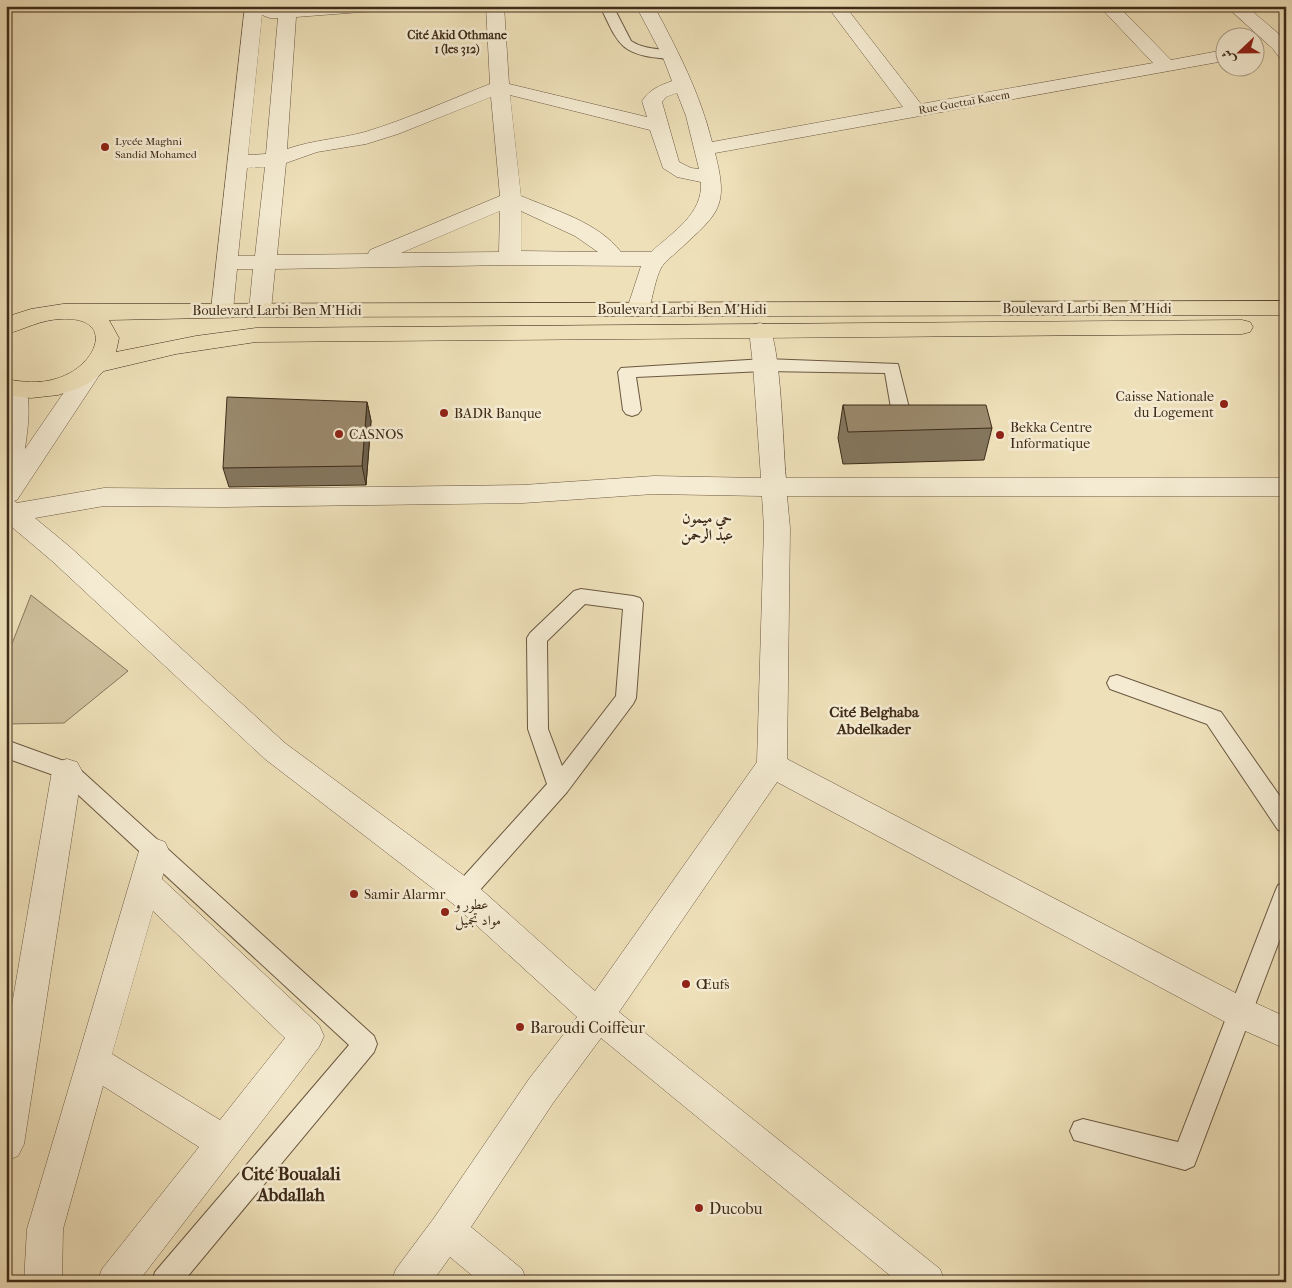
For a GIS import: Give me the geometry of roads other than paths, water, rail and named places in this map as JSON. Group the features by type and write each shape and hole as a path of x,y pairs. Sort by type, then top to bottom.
{"main road":[{"name":"Boulevard Larbi Ben M'Hidi","path":"44,313 222,310 1286,308"},
{"path":"256,335 260,310"},
{"path":"6,313 44,313"},
{"path":"6,327 27,317 44,313"},
{"path":"78,313 93,318 104,327 108,339 106,352 94,368"},
{"name":"Boulevard Larbi Ben M'Hidi","path":"11,388 30,390 62,385 94,368 155,350 256,335 1286,326"}],"street":[{"path":"222,310 254,10 374,6"},
{"path":"495,6 500,87 511,199 510,258"},
{"path":"638,309 650,268 657,259 700,219 708,206 712,192 711,177 704,149 684,83 645,6"},
{"path":"836,6 916,111"},
{"path":"1108,6 1167,67"},
{"path":"1235,6 1284,47"},
{"path":"260,310 276,160 288,9"},
{"path":"1264,49 1284,47"},
{"name":"Rue Guettaï Kacem","path":"704,149 1214,58"},
{"path":"684,83 659,93 652,100 659,126 670,164 674,168 686,174 711,177"},
{"path":"239,162 276,160 313,147 366,138 500,87 659,126"},
{"path":"241,139 277,138 313,147"},
{"path":"366,260 511,199 597,238 611,251 614,258"},
{"path":"227,263 510,258 657,259"},
{"path":"408,1282 446,1231 541,1091 598,1015 772,765 777,528 765,365 760,330"},
{"path":"8,504 94,368"},
{"path":"8,504 16,420 11,388"},
{"path":"8,504 104,496 224,498 523,494 654,484 773,487 1286,488"},
{"path":"8,504 275,751 463,893 598,1015 927,1282"},
{"path":"772,765 1239,1012 1286,1033"},
{"path":"6,1144 67,771"},
{"path":"43,1282 45,1230 154,850"},
{"path":"115,1282 307,1036 145,883"},
{"path":"94,1061 224,1143"},
{"path":"446,1231 508,1282"}],"lane":[{"path":"606,6 630,47 647,53 671,55"},
{"path":"632,410 628,372 765,365 892,368 900,408"},
{"path":"463,893 559,786 626,698 633,603 581,596 537,638 538,729 559,786"},
{"path":"1116,683 1214,718 1286,823"},
{"path":"6,749 67,771 365,1044 165,1282"},
{"path":"1083,1131 1185,1157 1286,892"}],"place":[{"name":"Lycée Maghni Sandid Mohamed","path":"105,147"},
{"name":"Caisse Nationale du Logement","path":"1224,404"},
{"name":"BADR Banque","path":"444,413"},
{"name":"CASNOS","path":"339,434"},
{"name":"Bekka Centre Informatique","path":"1000,435"},
{"name":"Samir Alarmr","path":"354,894"},
{"name":"عطور و مواد تجميل","path":"445,912"},
{"name":"Œufs","path":"686,984"},
{"name":"Baroudi Coiffeur","path":"520,1027"},
{"name":"Ducobu","path":"699,1208"}],"district":[{"name":"Cité Akid Othmane 1 (les 312)","path":"457,42"},
{"name":"حي ميمون عبد الرحمن","path":"707,526"},
{"name":"Cité Belghaba Abdelkader","path":"874,720"},
{"name":"Cité Boualali Abdallah","path":"291,1184"}]}
